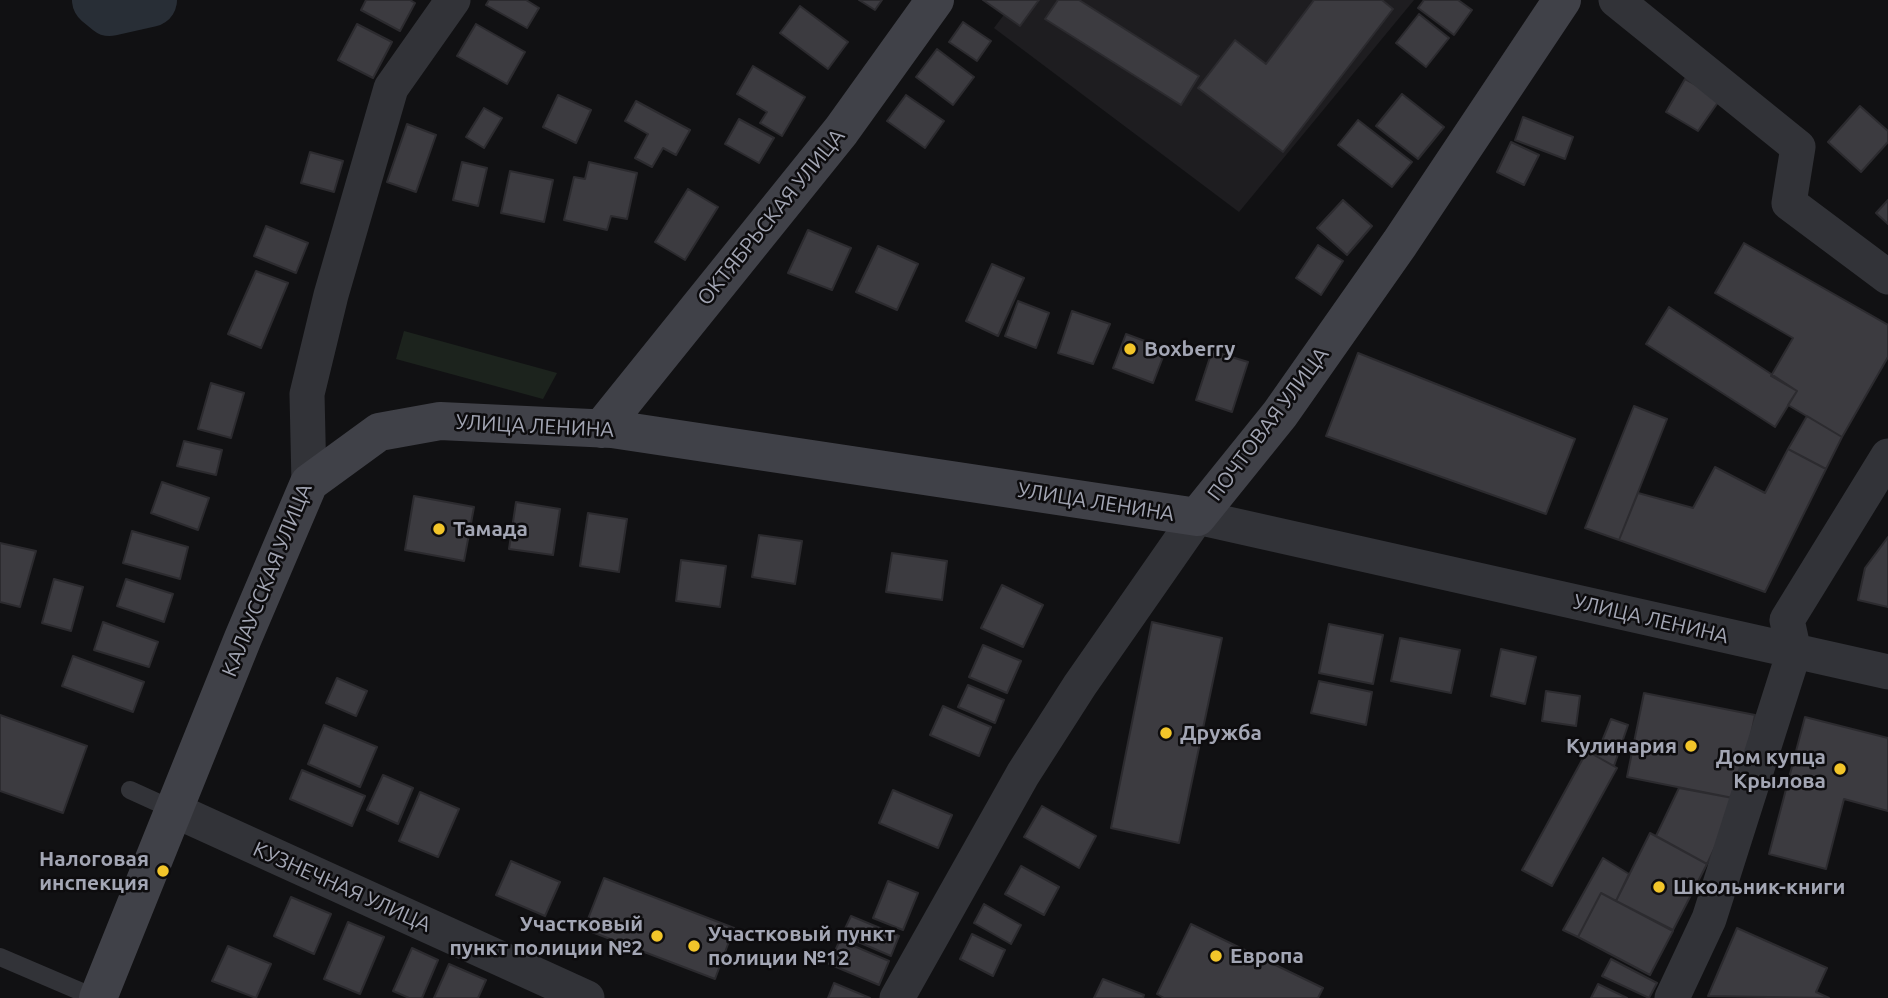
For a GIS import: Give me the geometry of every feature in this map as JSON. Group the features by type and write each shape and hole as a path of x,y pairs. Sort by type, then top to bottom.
{"main road":[{"name":"ОКТЯБРЬСКАЯ УЛИЦА","path":"601,429 841,131 935,0"},
{"name":"ПОЧТОВАЯ УЛИЦА","path":"1197,517 1280,414 1400,243 1562,0"},
{"name":"УЛИЦА ЛЕНИНА","path":"309,483 379,432 440,421 601,429 1197,517"},
{"name":"КАЛАУССКАЯ УЛИЦА","path":"97,998 309,483"}],"street":[{"name":"КАЛАУССКАЯ УЛИЦА","path":"309,483 307,394 331,295 391,88 453,0"},
{"path":"1616,0 1798,147 1789,204 1888,278"},
{"path":"1672,998 1709,919 1794,652 1787,620 1888,456"},
{"name":"УЛИЦА ЛЕНИНА","path":"1197,517 1888,673"},
{"name":"ПОЧТОВАЯ УЛИЦА","path":"897,998 1023,774 1080,685 1197,517"},
{"name":"КУЗНЕЧНАЯ УЛИЦА","path":"174,810 587,998"}],"lane":[{"path":"130,790 174,810"},
{"path":"0,957 97,998"}],"shaded area":[{"path":"1015,0 1414,0 1239,212 994,28"},
{"path":"404,331 557,373 543,399 396,359"}],"building":[{"path":"366,0 410,0 415,3 400,31 361,10"},
{"path":"489,0 526,0 539,8 527,28 486,5"},
{"path":"859,0 882,0 875,10"},
{"path":"983,0 1039,0 1020,26"},
{"path":"1058,0 1079,0 1199,76 1181,105 1045,19"},
{"path":"1314,0 1382,0 1393,9 1283,152 1198,88 1235,40 1266,64"},
{"path":"1424,0 1458,0 1472,10 1454,35 1418,8"},
{"path":"800,6 848,42 828,69 780,33"},
{"path":"1419,14 1449,38 1426,67 1396,43"},
{"path":"963,22 991,41 977,61 949,42"},
{"path":"357,24 392,42 373,78 338,60"},
{"path":"476,24 525,52 507,84 457,56"},
{"path":"937,49 974,77 953,105 916,77"},
{"path":"753,66 805,97 782,136 760,123 767,112 737,94"},
{"path":"1685,79 1721,98 1698,131 1666,112"},
{"path":"1402,94 1444,127 1418,159 1376,126"},
{"path":"558,95 591,110 576,143 543,127"},
{"path":"906,95 944,121 925,148 887,121"},
{"path":"636,101 690,130 676,155 663,148 652,167 635,158 648,134 625,121"},
{"path":"1860,106 1888,131 1888,142 1861,172 1828,142"},
{"path":"484,108 502,118 484,148 466,137"},
{"path":"1523,117 1573,137 1565,159 1515,140"},
{"path":"739,119 774,138 759,163 725,144"},
{"path":"1358,120 1412,162 1392,187 1338,145"},
{"path":"407,124 436,135 416,192 387,182"},
{"path":"1511,142 1539,155 1524,185 1497,172"},
{"path":"310,152 343,161 334,192 301,183"},
{"path":"462,162 487,168 478,206 453,200"},
{"path":"589,162 637,173 627,219 611,216 607,230 564,220 574,177 585,179"},
{"path":"510,171 553,180 544,222 501,213"},
{"path":"688,189 718,207 685,260 655,242"},
{"path":"1343,200 1372,226 1347,255 1317,228"},
{"path":"1888,200 1888,224 1876,213"},
{"path":"266,226 308,243 296,273 254,256"},
{"path":"808,230 851,248 832,290 788,273"},
{"path":"1744,243 1888,325 1888,357 1842,437 1788,405 1797,391 1771,376 1793,338 1715,293"},
{"path":"1318,245 1343,261 1321,295 1296,278"},
{"path":"878,246 918,264 897,310 856,292"},
{"path":"992,264 1024,278 998,336 966,321"},
{"path":"256,271 288,283 261,348 228,334"},
{"path":"1018,301 1049,313 1036,348 1005,336"},
{"path":"1669,307 1797,391 1775,427 1646,344"},
{"path":"1072,311 1110,324 1093,364 1058,353"},
{"path":"1126,334 1166,349 1153,383 1113,368"},
{"path":"1212,351 1248,362 1232,412 1196,400"},
{"path":"1358,353 1575,439 1546,514 1326,436"},
{"path":"211,383 244,393 231,438 198,429"},
{"path":"1634,406 1667,419 1619,540 1585,528"},
{"path":"1807,416 1842,437 1826,469 1788,449"},
{"path":"184,441 222,450 216,475 177,466"},
{"path":"1788,449 1826,469 1765,592 1619,540 1638,493 1693,508 1715,467 1765,493"},
{"path":"162,482 209,498 198,530 151,513"},
{"name":"Тамада","path":"414,496 474,507 464,561 405,550"},
{"path":"516,502 560,509 553,555 509,549"},
{"path":"588,513 627,519 619,572 580,566"},
{"path":"132,531 188,547 180,579 123,563"},
{"path":"759,535 802,541 795,584 752,577"},
{"path":"1888,537 1888,607 1858,600 1865,568"},
{"path":"0,543 36,551 20,607 0,602"},
{"path":"892,553 947,561 942,600 886,592"},
{"path":"681,560 726,566 720,607 676,601"},
{"path":"54,579 83,587 71,631 42,623"},
{"path":"126,579 173,594 164,622 117,606"},
{"path":"1002,585 1043,605 1023,647 981,628"},
{"path":"103,622 158,642 149,667 94,650"},
{"name":"Дружба","path":"1152,622 1222,638 1179,843 1111,828"},
{"path":"1329,624 1383,635 1373,684 1319,673"},
{"path":"1400,638 1460,650 1451,693 1391,681"},
{"path":"983,645 1021,661 1007,693 969,677"},
{"path":"1501,649 1536,657 1525,704 1491,696"},
{"path":"73,656 144,682 133,712 62,686"},
{"path":"337,678 367,691 356,716 326,703"},
{"path":"1319,681 1372,692 1366,725 1311,713"},
{"path":"968,685 1004,700 995,723 958,707"},
{"path":"1546,691 1580,696 1576,726 1542,721"},
{"name":"Кулинария","path":"1644,693 1755,715 1738,799 1627,777"},
{"path":"943,706 991,727 979,756 930,735"},
{"path":"0,715 87,746 63,813 0,791"},
{"name":"Дом купца Крылова","path":"1805,717 1888,738 1888,811 1844,799 1826,869 1769,854"},
{"path":"1611,719 1628,725 1614,766 1596,756"},
{"path":"324,725 377,747 360,787 308,764"},
{"path":"1587,751 1617,768 1552,886 1522,870"},
{"path":"302,770 365,796 352,826 290,799"},
{"path":"383,775 413,788 398,824 367,810"},
{"path":"1679,788 1738,799 1707,864 1656,836"},
{"path":"893,790 952,815 938,848 879,823"},
{"path":"420,792 459,809 438,857 399,841"},
{"path":"1042,806 1096,836 1079,868 1024,837"},
{"name":"Школьник-книги","path":"1650,833 1707,864 1673,930 1616,901"},
{"path":"1603,858 1629,874 1616,901 1601,893 1578,937 1563,930"},
{"path":"511,861 560,882 545,916 496,895"},
{"path":"1021,866 1059,887 1044,915 1005,894"},
{"path":"604,878 734,928 715,979 584,929"},
{"path":"888,881 918,893 903,930 873,918"},
{"path":"1601,893 1673,931 1650,975 1578,937"},
{"path":"291,897 331,914 314,954 274,936"},
{"path":"984,904 1021,925 1011,944 974,923"},
{"path":"851,916 899,936 891,956 842,935"},
{"path":"348,922 384,937 360,994 324,979"},
{"name":"Европа","path":"1191,924 1323,988 1318,998 1164,998 1157,994"},
{"path":"1737,928 1827,968 1816,992 1829,998 1708,996"},
{"path":"972,934 1005,950 993,976 960,959"},
{"path":"840,940 889,961 879,985 829,964"},
{"path":"228,946 271,964 256,998 212,981"},
{"path":"412,948 438,960 422,998 409,998 393,991"},
{"path":"1611,959 1657,983 1649,998 1602,976"},
{"path":"449,964 486,980 478,998 434,998"},
{"path":"1103,979 1144,995 1143,998 1094,998"},
{"path":"834,983 870,998 828,998"},
{"path":"1598,984 1627,998 1591,998"}],"waterway":[{"path":"99,0 110,9 150,0"}],"place":[{"name":"Boxberry","path":"1130,349"},
{"name":"Тамада","path":"439,529"},
{"name":"Дружба","path":"1166,733"},
{"name":"Кулинария","path":"1691,746"},
{"name":"Дом купца Крылова","path":"1840,769"},
{"name":"Налоговая инспекция","path":"163,871"},
{"name":"Школьник-книги","path":"1659,887"},
{"name":"Участковый пункт полиции №2","path":"657,936"},
{"name":"Участковый пункт полиции №12","path":"694,946"},
{"name":"Европа","path":"1216,956"}]}
